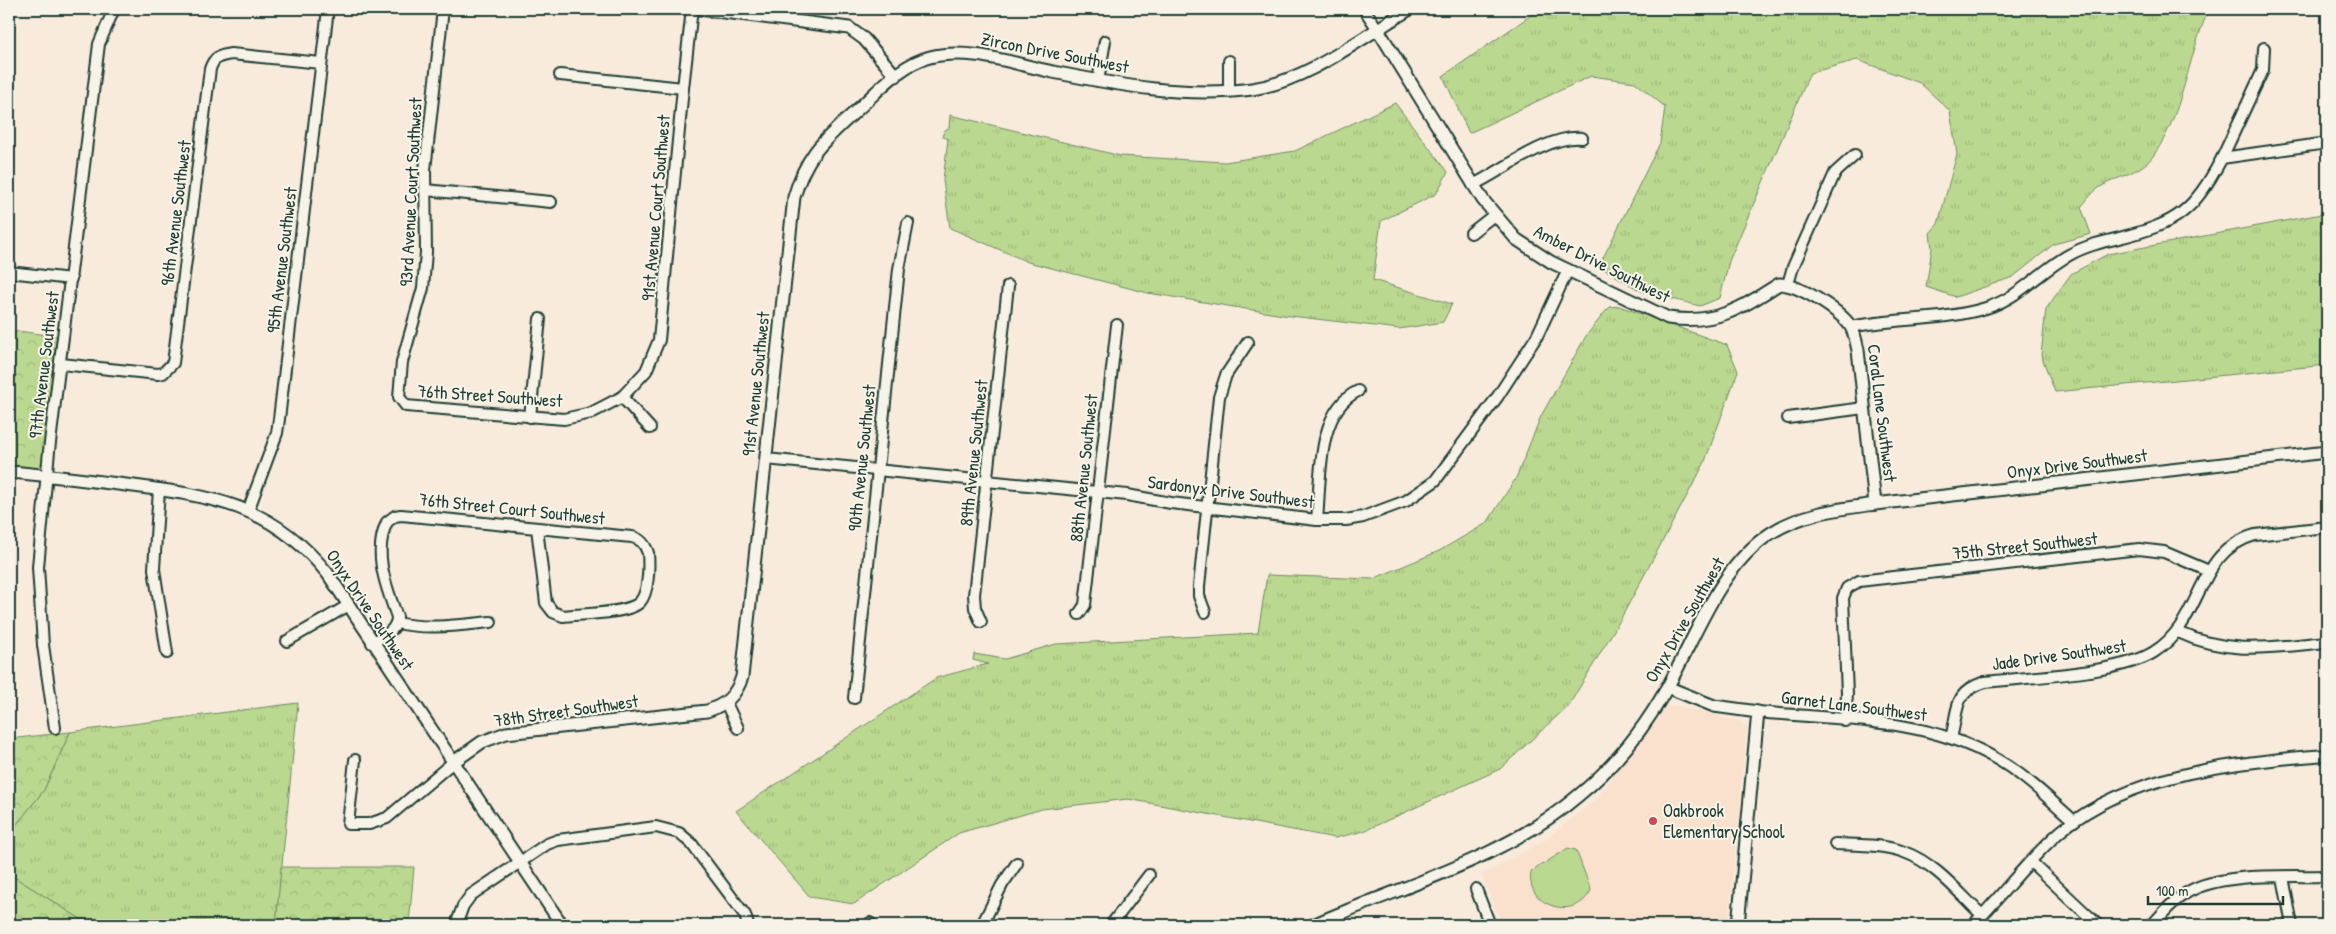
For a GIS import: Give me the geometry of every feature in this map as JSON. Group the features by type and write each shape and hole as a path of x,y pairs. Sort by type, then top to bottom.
{"street":[{"name":"97th Avenue Southwest","path":"55,728 43,645 38,567 99,44 114,9"},
{"name":"95th Avenue Southwest","path":"248,511 277,433 328,9"},
{"name":"93rd Avenue Court Southwest","path":"402,403 398,391 402,362 423,288 426,252 425,190 429,128 443,9"},
{"name":"91st Avenue Court Southwest","path":"622,397 646,371 659,340 692,9"},
{"path":"700,9 841,25 855,31 864,38 896,76"},
{"name":"Amber Drive Southwest","path":"1364,9 1473,185 1494,215 1516,239 1568,270 1668,318 1688,321 1723,316 1779,284 1788,284"},
{"name":"Zircon Drive Southwest","path":"896,76 914,63 931,57 966,54 1098,81 1154,89 1229,91 1263,87 1284,81 1312,68 1410,9"},
{"path":"1098,81 1105,41"},
{"path":"1855,155 1835,173 1793,267 1788,284 1802,290 1837,313 1850,327 1968,312 2006,300 2071,254 2095,244 2151,230 2175,219 2199,196 2222,158 2263,70 2264,48"},
{"name":"96th Avenue Southwest","path":"61,364 158,374 169,368 173,363 176,349 210,69 213,61 220,56 231,54 321,62"},
{"path":"1229,61 1229,91"},
{"path":"560,74 683,88"},
{"name":"91st Avenue Southwest","path":"726,703 739,687 742,677 792,207 797,187 813,152 896,76"},
{"path":"1473,185 1544,147 1569,139 1582,138"},
{"path":"2222,158 2327,143"},
{"path":"425,190 551,202"},
{"path":"1471,234 1494,215"},
{"name":"90th Avenue Southwest","path":"854,698 899,270 908,223"},
{"name":"Sardonyx Drive Southwest","path":"766,459 1097,493 1317,520 1346,520 1384,510 1416,496 1435,481 1527,353 1568,270"},
{"path":"9,272 71,279"},
{"name":"89th Avenue Southwest","path":"981,622 975,608 974,595 1008,286"},
{"path":"530,417 540,319"},
{"name":"88th Avenue Southwest","path":"1079,614 1085,605 1117,325"},
{"name":"Coral Lane Southwest","path":"1850,327 1858,350 1875,504"},
{"path":"1205,612 1199,596 1199,586 1220,389 1226,375 1248,342"},
{"path":"1317,520 1329,424 1342,401 1358,391"},
{"path":"622,397 650,428"},
{"name":"76th Street Southwest","path":"402,403 406,406 555,419 582,416 600,410 622,397"},
{"path":"1788,418 1864,408"},
{"name":"Onyx Drive Southwest","path":"1313,925 1331,922 1506,845 1551,817 1579,795 1626,749 1667,687 1729,574 1747,552 1771,533 1798,520 1835,510 1875,504 2327,452"},
{"name":"Onyx Drive Southwest","path":"9,472 200,495 248,511 288,534 328,574 372,643 562,925"},
{"path":"160,490 154,569 167,653"},
{"name":"76th Street Court Southwest","path":"397,623 397,617 385,587 381,564 384,528 387,522 395,516 401,515 537,528 637,538 646,546 648,553 644,594 641,600 628,609 563,616 555,614 546,602 537,528"},
{"name":"Jade Drive Southwest","path":"1952,738 1959,698 1971,686 1985,682 2042,676 2132,662 2152,654 2178,632 2209,571 2226,548 2245,538 2327,527"},
{"name":"75th Street Southwest","path":"1845,721 1847,694 1843,604 1846,591 1859,581 2139,549 2164,552 2209,571"},
{"path":"287,641 349,605"},
{"path":"372,643 390,631 397,623 419,628 432,628 491,622"},
{"path":"2178,632 2209,645 2231,648 2327,642"},
{"name":"Garnet Lane Southwest","path":"1667,687 1714,706 1902,726 1952,738 1993,757 2020,774 2074,821"},
{"path":"726,703 738,728"},
{"name":"78th Street Southwest","path":"355,760 348,824 369,824 387,818 452,763 482,742 506,733 707,711 726,703"},
{"path":"1738,925 1758,712"},
{"path":"1973,925 2051,840 2074,821 2100,805 2184,773 2327,755"},
{"path":"456,925 463,906 471,895 547,844 558,840 656,827 672,830 691,843 745,915 748,925"},
{"path":"1835,844 1894,849 1912,855 1930,867 1982,915"},
{"path":"2031,862 2098,925"},
{"path":"982,925 1002,885 1017,863"},
{"path":"1111,925 1149,875"},
{"path":"2152,925 2173,902 2201,885 2224,880 2327,876"},
{"path":"2283,877 2292,925"},
{"path":"1476,889 1490,925"}],"shaded area":[{"name":"Oakbrook Elementary School","path":"1674,705 1739,721 1747,727 1728,925 1503,925 1481,875 1543,841 1595,800 1666,707"}],"green space":[{"path":"1540,9 2209,9 2172,121 2154,155 2137,170 2099,188 2081,207 2091,234 2054,244 2013,277 1956,297 1926,287 1932,248 1930,233 1938,224 1957,154 1950,111 1920,83 1857,60 1810,73 1729,261 1720,298 1700,306 1641,291 1599,266 1660,143 1665,107 1635,82 1591,76 1469,133 1443,76"},
{"path":"1395,103 1448,172 1436,194 1381,221 1373,280 1452,304 1443,322 1399,329 1283,315 1148,293 1028,262 950,228 943,180 948,139 942,136 945,130 949,128 950,115 1121,156 1225,162 1295,151"},
{"path":"2327,213 2327,365 2055,392 2041,355 2046,309 2071,274 2108,254"},
{"path":"1619,306 1727,345 1738,371 1704,464 1619,622 1569,705 1500,769 1364,831 1335,838 1128,799 1042,809 959,833 854,904 810,897 736,811 936,678 988,664 973,660 974,654 1005,659 1056,644 1258,633 1267,575 1373,579 1439,551 1487,523 1516,478 1541,416 1586,336 1610,307"},
{"path":"9,330 57,336 43,460 40,466 32,471 9,468"},
{"path":"298,703 276,925 90,925 11,875 9,834 44,790 70,732"},
{"path":"70,732 44,790 9,834 9,739"},
{"path":"1568,848 1576,850 1591,890 1584,900 1575,906 1564,908 1544,902 1536,894 1531,884 1531,872"},
{"path":"9,864 11,875 90,925 9,925"},
{"path":"281,867 414,867 409,925 276,925"}],"place":[{"name":"Oakbrook Elementary School","path":"1653,821"}]}
